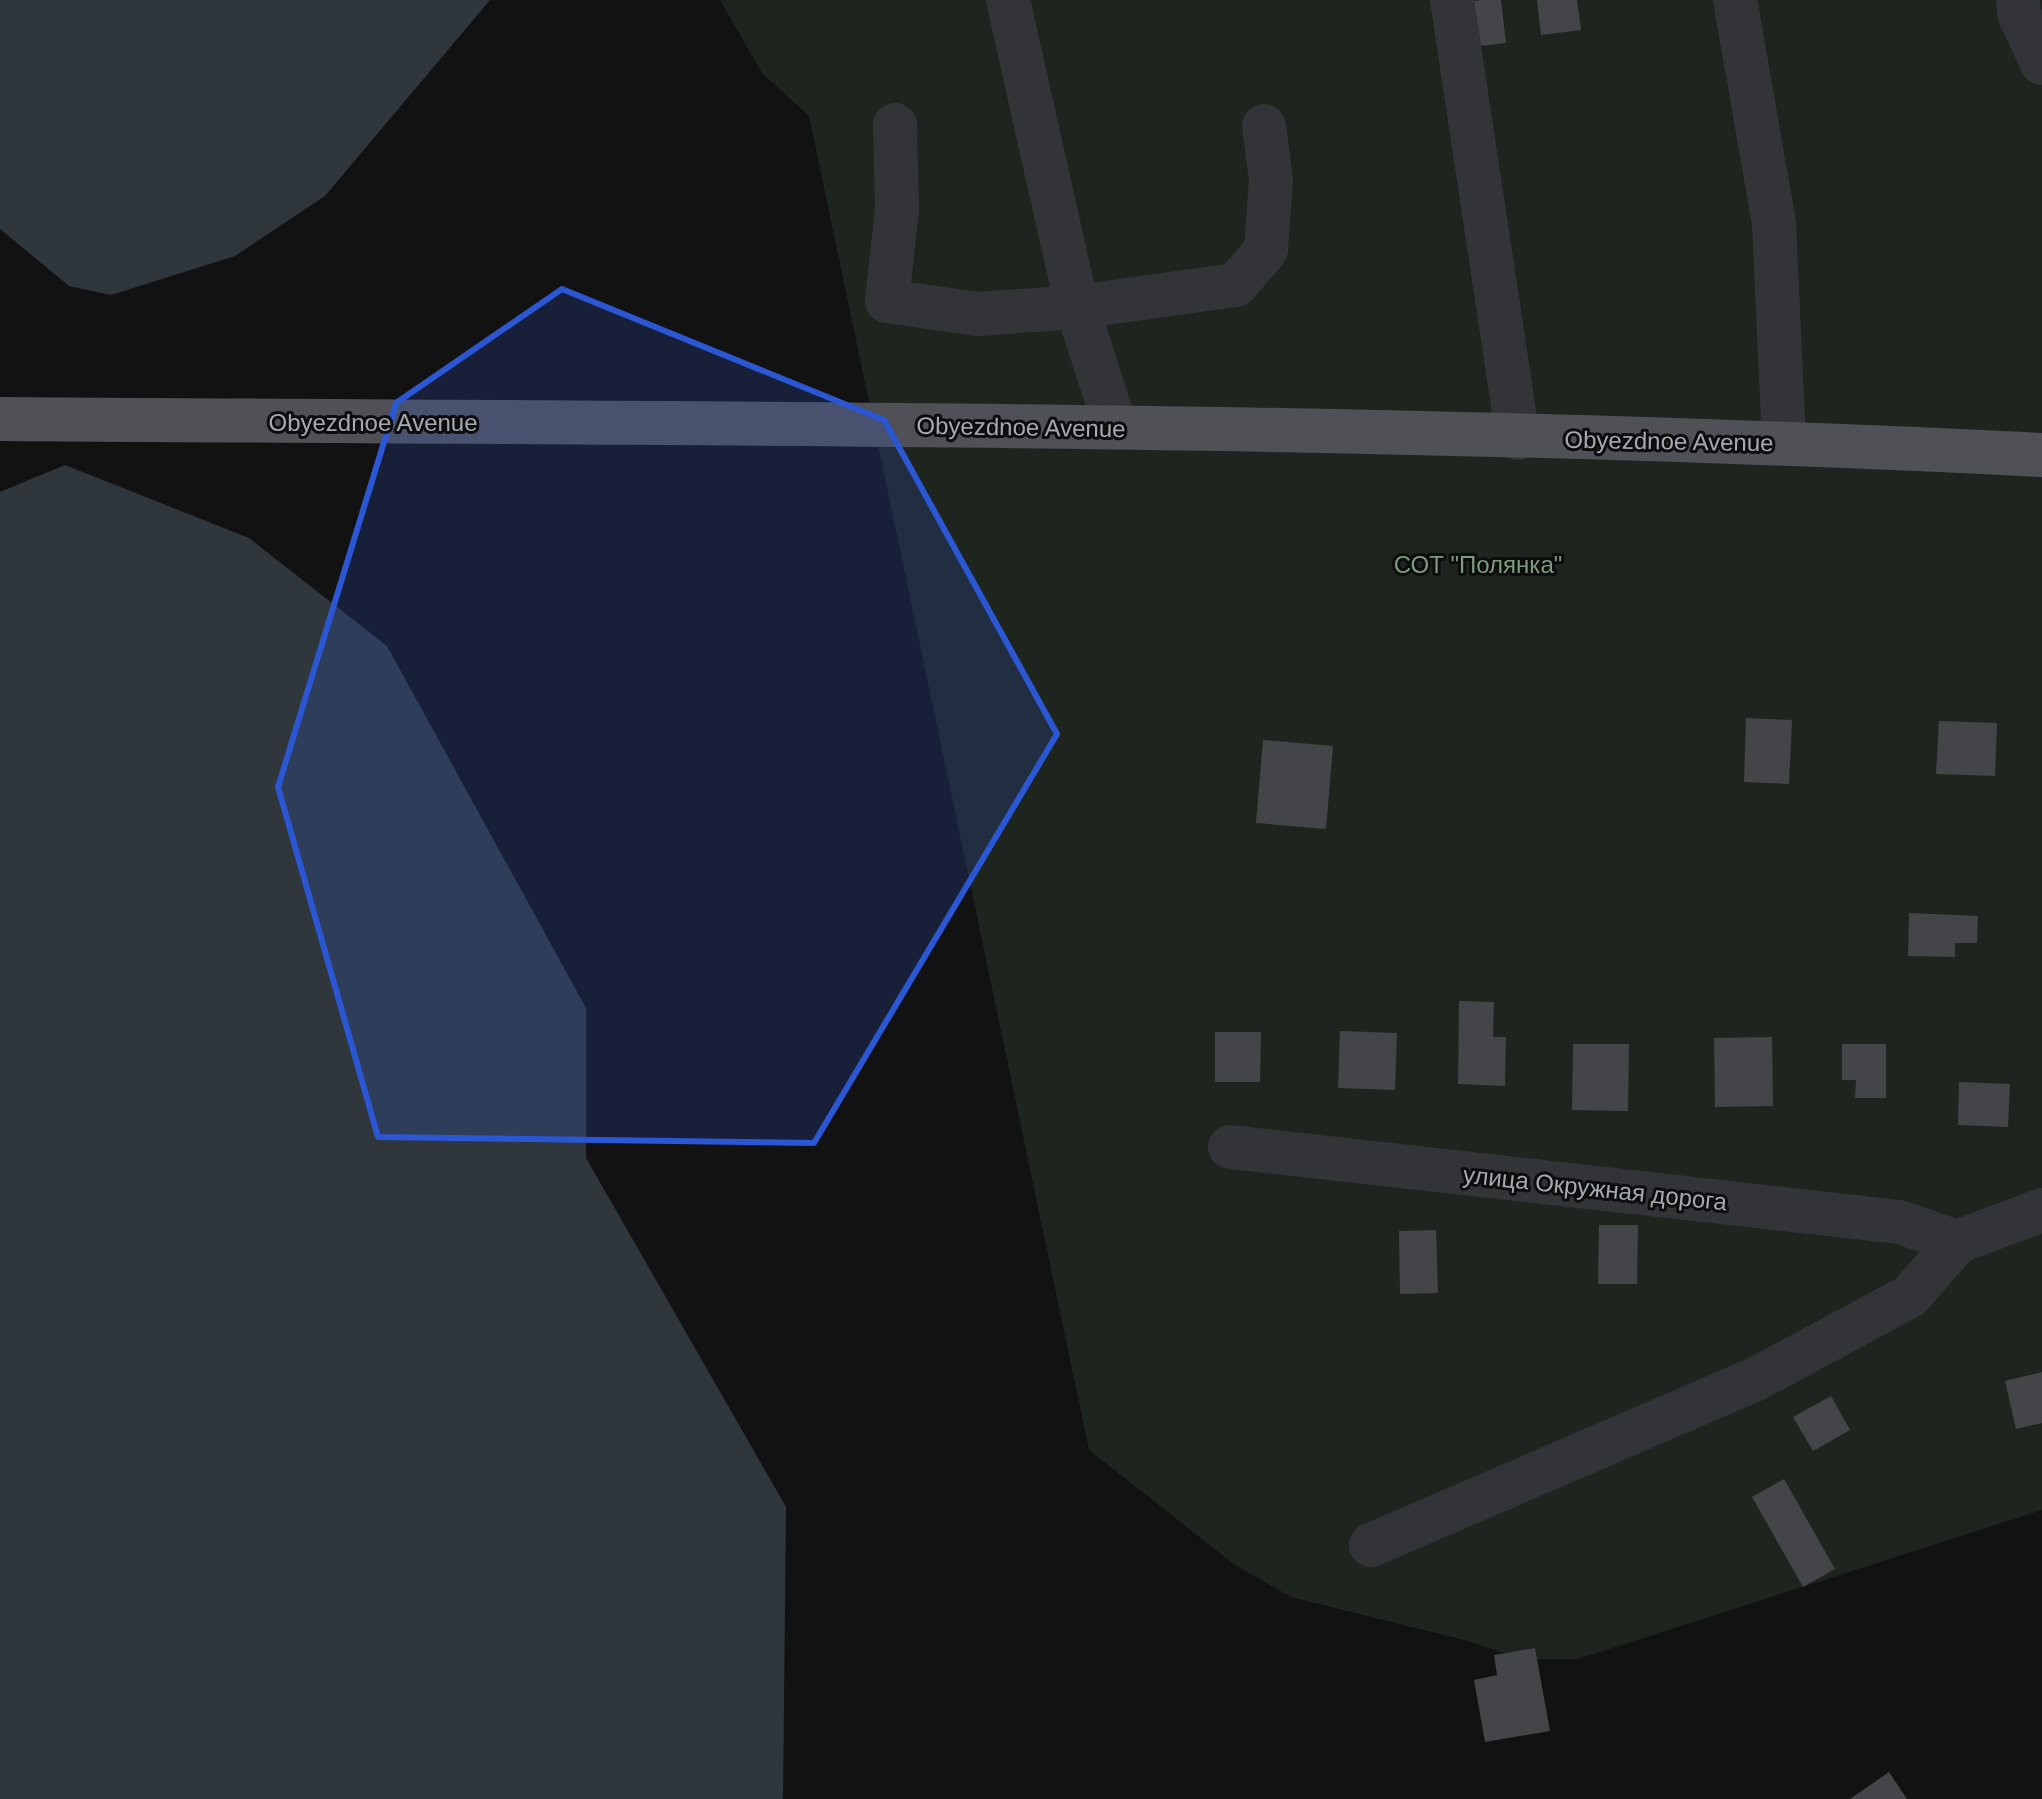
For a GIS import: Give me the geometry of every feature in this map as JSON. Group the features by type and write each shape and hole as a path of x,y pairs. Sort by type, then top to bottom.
{"main road":[{"name":"Obyezdnoe Avenue","path":"0,419 1116,428 1784,442 2042,455"}],"street":[{"path":"1008,0 1077,307 1116,428"},
{"path":"1452,0 1518,438"},
{"path":"1735,0 1774,223 1784,442"},
{"path":"2018,0 2019,14 2042,63"},
{"path":"895,125 897,209 887,301 977,314 1077,307 1236,285 1266,250 1271,179 1264,126"},
{"name":"улица Окружная дорога","path":"1230,1147 1899,1222 1957,1242"},
{"path":"1371,1545 1756,1379 1910,1296 1957,1242 2042,1210"}],"highlighted area":[{"path":"562,289 884,420 1057,734 814,1143 378,1137 278,787 396,403"}],"green space":[{"name":"СОТ \"Полянка\"","path":"720,0 2042,0 2042,1510 1578,1659 1522,1659 1468,1641 1291,1597 1235,1565 1089,1450 809,116 762,73"}],"shaded area":[{"path":"0,0 490,0 325,196 235,256 111,295 69,286 0,229"},
{"path":"65,465 249,538 387,646 586,1008 586,1158 786,1507 783,1799 0,1799 0,492"}],"building":[{"path":"1501,0 1506,43 1472,47 1466,2"},
{"path":"1537,0 1577,0 1581,30 1541,35"},
{"path":"1746,718 1792,720 1789,784 1744,782"},
{"path":"1939,721 1997,723 1995,776 1936,774"},
{"path":"1263,740 1333,746 1326,829 1256,823"},
{"path":"1909,913 1978,916 1977,943 1955,943 1955,957 1908,956"},
{"path":"1459,1001 1494,1002 1493,1037 1506,1037 1505,1086 1458,1084"},
{"path":"1340,1031 1397,1033 1395,1090 1338,1088"},
{"path":"1215,1032 1261,1032 1260,1082 1215,1082"},
{"path":"1772,1037 1773,1106 1715,1107 1714,1038"},
{"path":"1573,1044 1629,1044 1628,1111 1572,1110"},
{"path":"1842,1044 1886,1044 1886,1098 1855,1098 1856,1080 1842,1080"},
{"path":"1959,1082 2010,1084 2008,1127 1958,1125"},
{"path":"1599,1225 1638,1225 1637,1284 1598,1284"},
{"path":"1436,1230 1438,1293 1400,1294 1399,1231"},
{"path":"2042,1372 2042,1423 2016,1429 2005,1381"},
{"path":"1831,1396 1850,1430 1813,1451 1793,1417"},
{"path":"1784,1479 1835,1569 1803,1587 1752,1497"},
{"path":"1535,1648 1550,1731 1485,1742 1474,1680 1497,1675 1494,1655"},
{"path":"1889,1772 1907,1799 1850,1799"}]}
